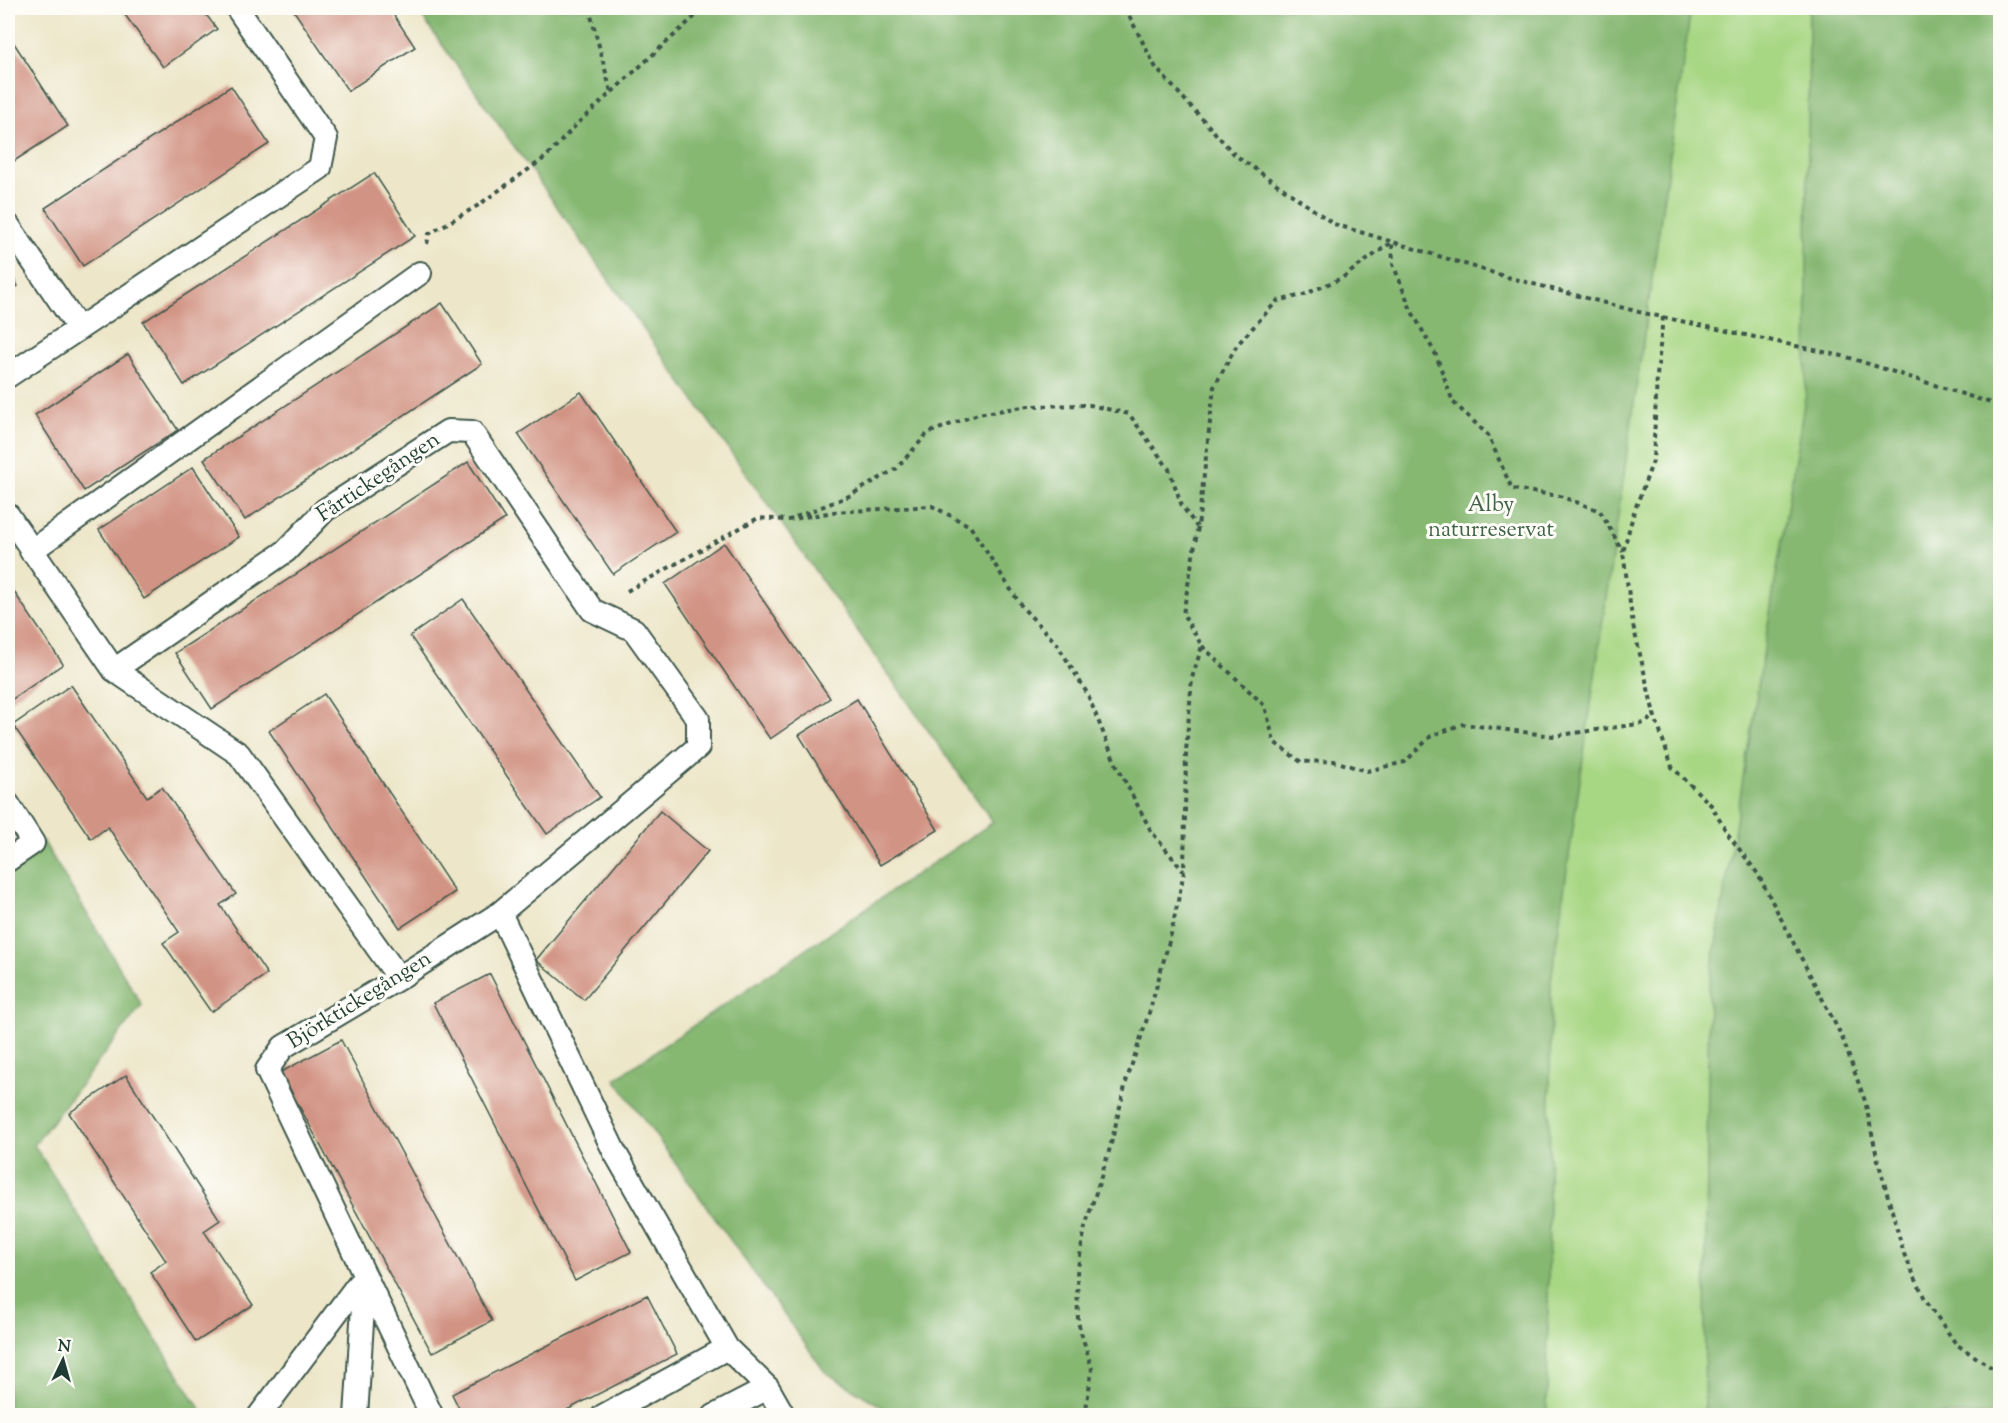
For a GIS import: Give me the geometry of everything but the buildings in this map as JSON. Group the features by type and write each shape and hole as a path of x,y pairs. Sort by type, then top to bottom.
{"lane":[{"path":"8,376 320,168 326,138 237,8"},
{"path":"8,225 79,329"},
{"path":"32,551 420,273"},
{"name":"Fårtickegången","path":"114,670 286,551 325,510 448,431 472,432 592,610"},
{"path":"8,515 114,670 240,754 399,978"},
{"name":"Björktickegången","path":"432,1416 267,1071 283,1047 399,978 500,913 698,747 698,719 634,630 592,610"},
{"path":"8,804 33,843 8,860"},
{"path":"500,913 614,1151 727,1348 768,1389 784,1416"},
{"path":"259,1416 365,1275"},
{"name":"Björktickegången","path":"356,1416 365,1275"},
{"path":"603,1416 727,1348"},
{"path":"714,1416 768,1389"}],"path":[{"path":"589,8 611,92"},
{"path":"420,273 429,234 477,207 546,157 579,122 704,8"},
{"path":"1125,8 1156,68 1235,155 1334,224 1507,277 1663,317 1847,357 2001,406"},
{"path":"1392,242 1342,278 1303,295 1277,301 1237,345 1214,387 1198,527 1183,614 1202,646 1265,705 1274,742 1301,762 1334,761 1367,771 1405,762 1431,736 1462,724 1553,736 1646,723 1654,714"},
{"path":"1392,242 1394,264 1411,310 1436,355 1453,402 1488,435 1512,489 1560,496 1600,511 1623,552 1633,625 1654,714 1672,767 1711,805 1727,833 1758,874 1842,1037 1865,1101 1877,1157 1905,1254 1925,1299 1956,1344 2001,1373"},
{"path":"1623,552 1634,512 1653,461 1657,376 1663,317"},
{"path":"788,520 847,497 896,469 927,433 978,414 1029,405 1090,405 1129,414 1169,469 1182,506 1198,527"},
{"path":"592,610 758,518 788,520 833,512 932,506 970,526 1022,607 1057,644 1087,693 1115,762 1152,831 1184,872"},
{"path":"1085,1416 1092,1369 1078,1322 1077,1273 1085,1227 1110,1148 1126,1082 1150,1010 1171,934 1184,872 1185,752 1192,678 1202,646"}],"green space":[{"path":"416,8 1691,8 1551,981 1547,1415 895,1415 825,1372 615,1079 993,822"},
{"name":"Alby naturreservat","path":"690,8 2000,8 2000,1415 1295,1415"},
{"path":"1809,8 2000,8 2000,1415 1704,1415 1709,987 1806,392"},
{"path":"43,841 142,1005 34,1145 204,1415 8,1416 8,865"}]}
